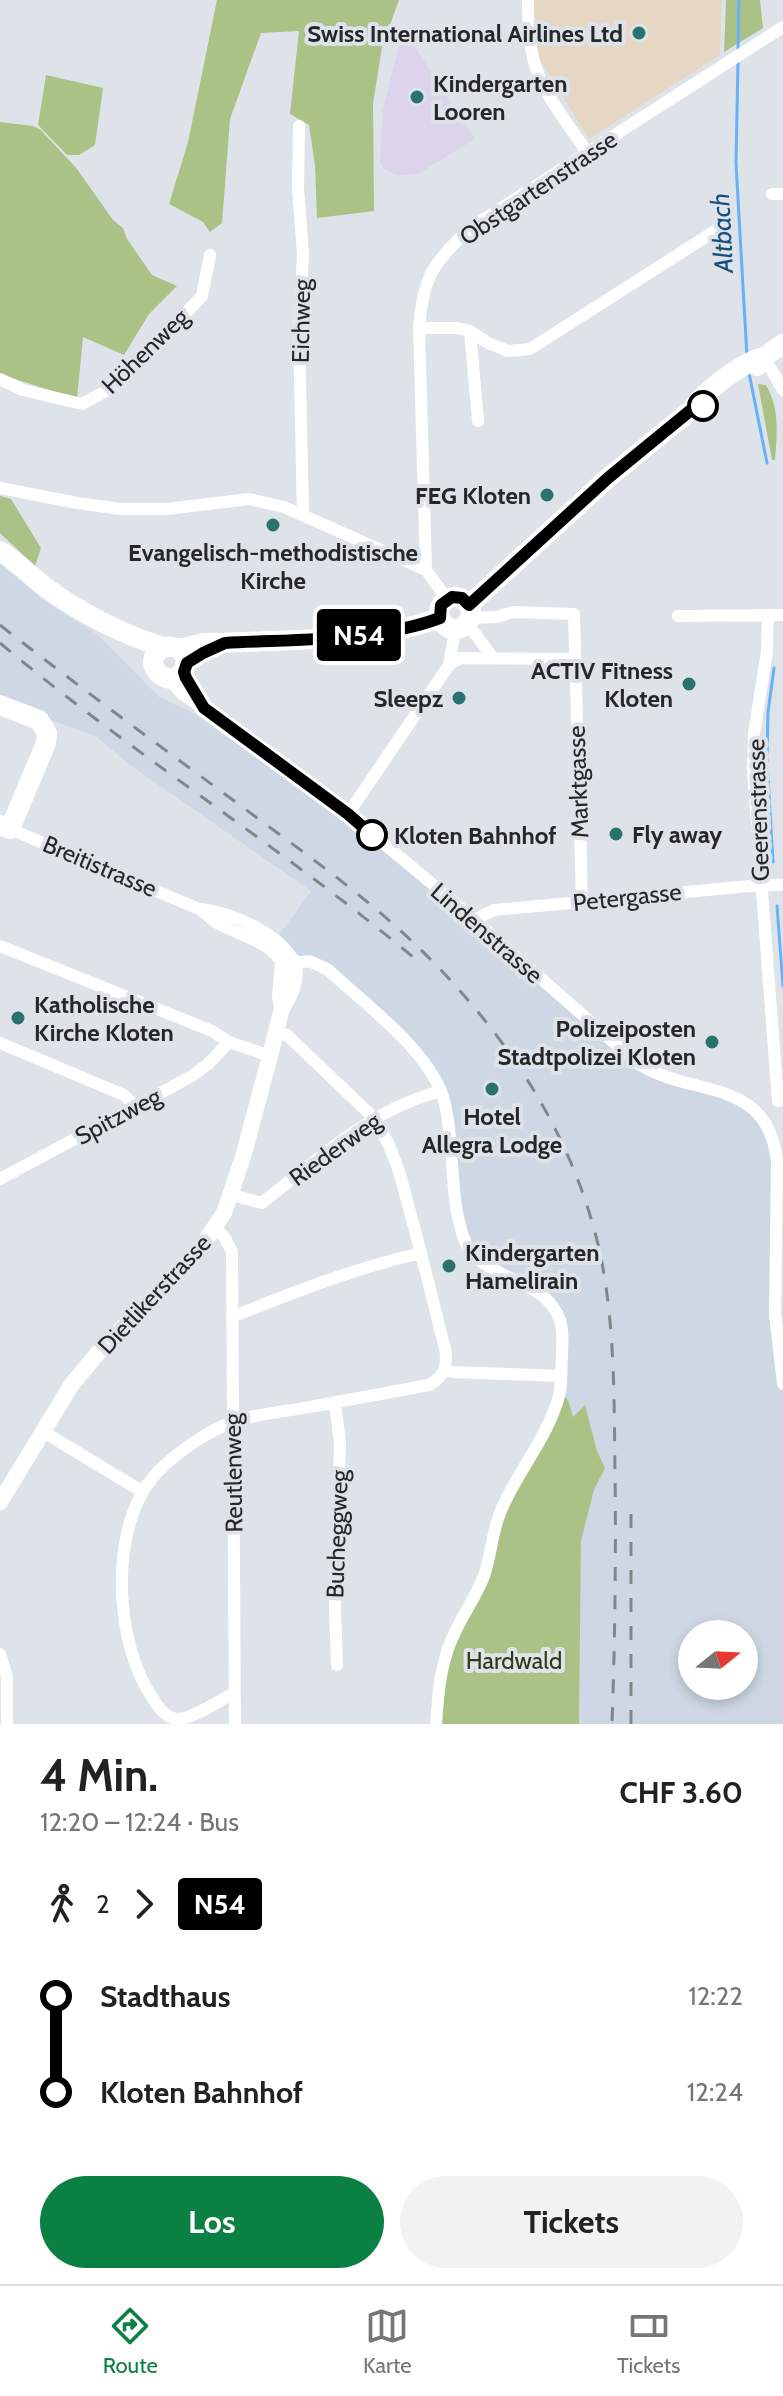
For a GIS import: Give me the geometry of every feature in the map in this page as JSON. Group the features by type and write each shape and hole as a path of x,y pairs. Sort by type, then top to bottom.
{"main road":[{"path":"0,551 76,608 173,662 200,644 378,634 461,619 608,478 691,410 698,400 783,344"},
{"path":"447,599 441,605 461,619"},
{"path":"0,705 39,720 47,733 46,743 5,827"}],"street":[{"path":"528,0 531,52 540,79 587,152"},
{"name":"Obstgartenstrasse","path":"426,570 419,328 424,289 431,271 470,228 783,27"},
{"name":"Eichweg","path":"299,126 298,188 303,254 299,334 303,515"},
{"path":"419,328 457,328 470,331 508,351 530,349 726,224"},
{"name":"Höhenweg","path":"0,379 23,390 72,403 86,403 115,386 202,296 210,255"},
{"path":"470,331 478,421"},
{"path":"752,365 783,390"},
{"path":"0,488 121,509 167,509 249,499 284,507 426,570 447,599"},
{"name":"Marktgasse","path":"461,619 497,617 513,612 574,614 582,902"},
{"path":"678,616 783,615"},
{"name":"Geerenstrasse","path":"768,616 767,651 754,734 753,773 780,1101"},
{"path":"461,619 493,658"},
{"path":"348,814 449,665 461,619"},
{"path":"449,665 460,658 574,659"},
{"name":"Lindenstrasse","path":"173,662 183,695 348,814 644,1068 674,1080 725,1092 740,1099 758,1115"},
{"name":"Breitistrasse","path":"5,827 199,909 267,947 288,964"},
{"name":"Petergasse","path":"474,920 494,910 783,885"},
{"path":"0,946 212,1031 229,1042 270,1056"},
{"path":"288,964 309,961 327,969 421,1056 436,1079 448,1120 459,1218 465,1241 487,1268 537,1291 554,1308 562,1331 560,1391 546,1429 503,1506 494,1528 489,1561 447,1651 439,1685 436,1724"},
{"name":"Dietlikerstrasse","path":"0,1502 72,1384 216,1228 232,1195 270,1056 282,1008 280,996 288,964"},
{"path":"234,1693 191,1716 176,1719 158,1707 138,1672 124,1626 122,1588 127,1537 143,1492 174,1458 232,1422 429,1385 441,1378 446,1369 446,1353 421,1253 389,1145 374,1118 287,1035 276,1033"},
{"name":"Spitzweg","path":"0,1179 192,1076 229,1042"},
{"path":"0,1043 124,1095 135,1106"},
{"name":"Riederweg","path":"232,1195 262,1203 374,1118 409,1100 441,1091"},
{"path":"780,1101 758,1115 769,1130 777,1162 775,1314 783,1384"},
{"name":"Reutlenweg","path":"216,1228 232,1252 235,1724"},
{"path":"232,1317 326,1280 380,1262 421,1253"},
{"path":"446,1369 452,1372 561,1376"},
{"name":"Bucheggweg","path":"335,1403 340,1443 335,1608 337,1665"},
{"path":"42,1431 143,1492"},
{"path":"0,1654 7,1677 7,1724"}],"shaded area":[{"path":"534,0 722,0 720,55 589,139 534,50"},
{"name":"Kindergarten Looren","path":"403,29 475,139 418,174 397,175 384,169 380,163 383,110"},
{"path":"0,564 46,602 98,635 159,697 190,711 355,827 636,1062 740,1099 772,1139 775,1314 783,1384 783,1724 579,1724 581,1541 594,1490 605,1468 585,1406 573,1418 568,1400 560,1391 563,1342 554,1308 471,1252 436,1079 327,969 299,961 273,943 311,891 130,765 97,737 0,697"}],"green space":[{"path":"217,0 399,0 382,47 373,104 374,211 317,218 315,165 309,125 290,114 299,31 261,33 230,119 222,223 210,232 203,222 169,204 188,142"},
{"path":"726,0 760,0 763,28 724,52"},
{"path":"46,75 103,88 95,145 79,155 67,155 38,125"},
{"path":"0,122 41,130 77,169 113,220 123,228 152,275 177,286 149,314 124,355 83,337 77,399 0,374"},
{"path":"758,384 766,385 774,403 775,460 772,460"},
{"path":"0,496 11,499 41,548 35,566 0,533"},
{"name":"Hardwald","path":"560,1391 568,1400 573,1417 585,1405 597,1451 605,1468 594,1490 581,1541 579,1724 436,1724 439,1685 483,1579 494,1528"}],"waterway":[{"name":"Altbach","path":"738,49 739,0"},
{"name":"Altbach","path":"738,61 736,163 747,357"},
{"name":"Altbach","path":"749,373 767,463"},
{"name":"Altbach","path":"773,862 767,761 768,712 774,668"},
{"name":"Altbach","path":"777,906 783,986"}],"railway":[{"path":"0,625 306,854 411,940 483,1018 542,1105 566,1152 586,1202 600,1253 609,1307 614,1389 615,1503 612,1724"},
{"path":"0,643 413,957"},
{"path":"631,1513 631,1724"}],"bus line":[{"name":"N54","path":"372,835 204,708 186,678 187,663 225,643 378,634 440,618 441,605 452,597 462,598 469,605 608,478 691,410 703,406"}],"place":[{"name":"Swiss International Airlines Ltd","path":"639,33"},
{"name":"Kindergarten Looren","path":"417,97"},
{"name":"FEG Kloten","path":"547,495"},
{"name":"Evangelisch-methodistische Kirche","path":"273,525"},
{"name":"ACTIV Fitness Kloten","path":"689,684"},
{"name":"Sleepz","path":"459,698"},
{"name":"Fly away","path":"616,834"},
{"name":"Kloten Bahnhof","path":"372,835"},
{"name":"Katholische Kirche Kloten","path":"18,1018"},
{"name":"Polizeiposten Stadtpolizei Kloten","path":"712,1042"},
{"name":"Hotel Allegra Lodge","path":"492,1089"},
{"name":"Kindergarten Hamelirain","path":"449,1266"}]}
